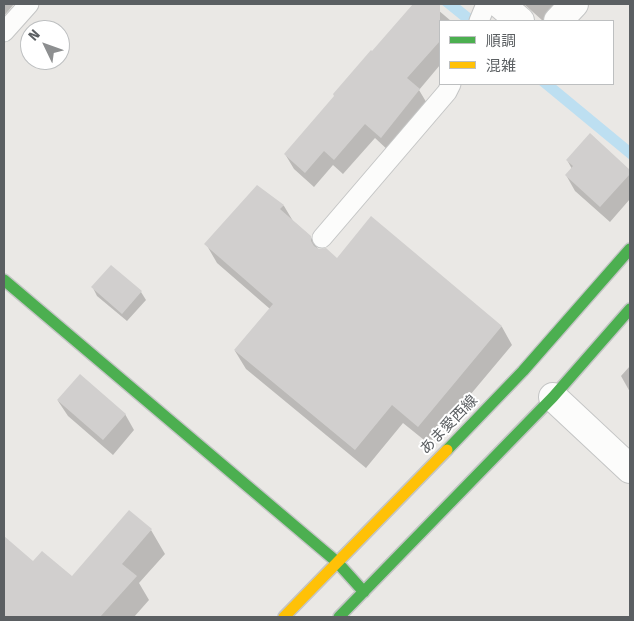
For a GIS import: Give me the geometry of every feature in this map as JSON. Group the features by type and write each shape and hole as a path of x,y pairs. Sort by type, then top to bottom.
{"main road":[{"name":"あま愛西線","path":"284,617 523,371 630,250"},
{"path":"4,280 337,562 364,592"},
{"path":"339,617 553,397 630,309"}],"street":[{"path":"559,20 574,4"},
{"path":"486,12 516,20"},
{"path":"553,397 630,469"}],"lane":[{"path":"4,32 29,4"},
{"path":"322,238 447,92 450,85"}],"water":[{"path":"441,4 459,4 479,20 461,20"},
{"path":"539,85 556,85 630,146 630,160"}],"building":[{"path":"413,4 440,4 439,42 407,78 420,89 381,138 365,124 334,160 324,151 305,173 284,154 334,96 333,94"},
{"path":"590,133 630,170 630,174 600,207 565,175 573,166 566,160"},
{"path":"257,185 284,205 280,209 311,236 314,246 319,249 326,248 337,258 371,216 502,326 418,427 392,405 355,450 234,350 273,304 204,244"},
{"path":"111,265 142,291 122,314 91,287"},
{"path":"80,374 126,414 103,440 57,400"},
{"path":"129,510 152,529 122,564 137,576 100,617 4,617 4,536 33,561 42,551 72,576"}],"traffic: fast":[{"path":"447,450 523,371 630,249"},
{"path":"4,280 337,562 364,592"},
{"path":"339,617 553,397 630,309"}],"traffic: slow":[{"path":"284,617 447,450"}]}
